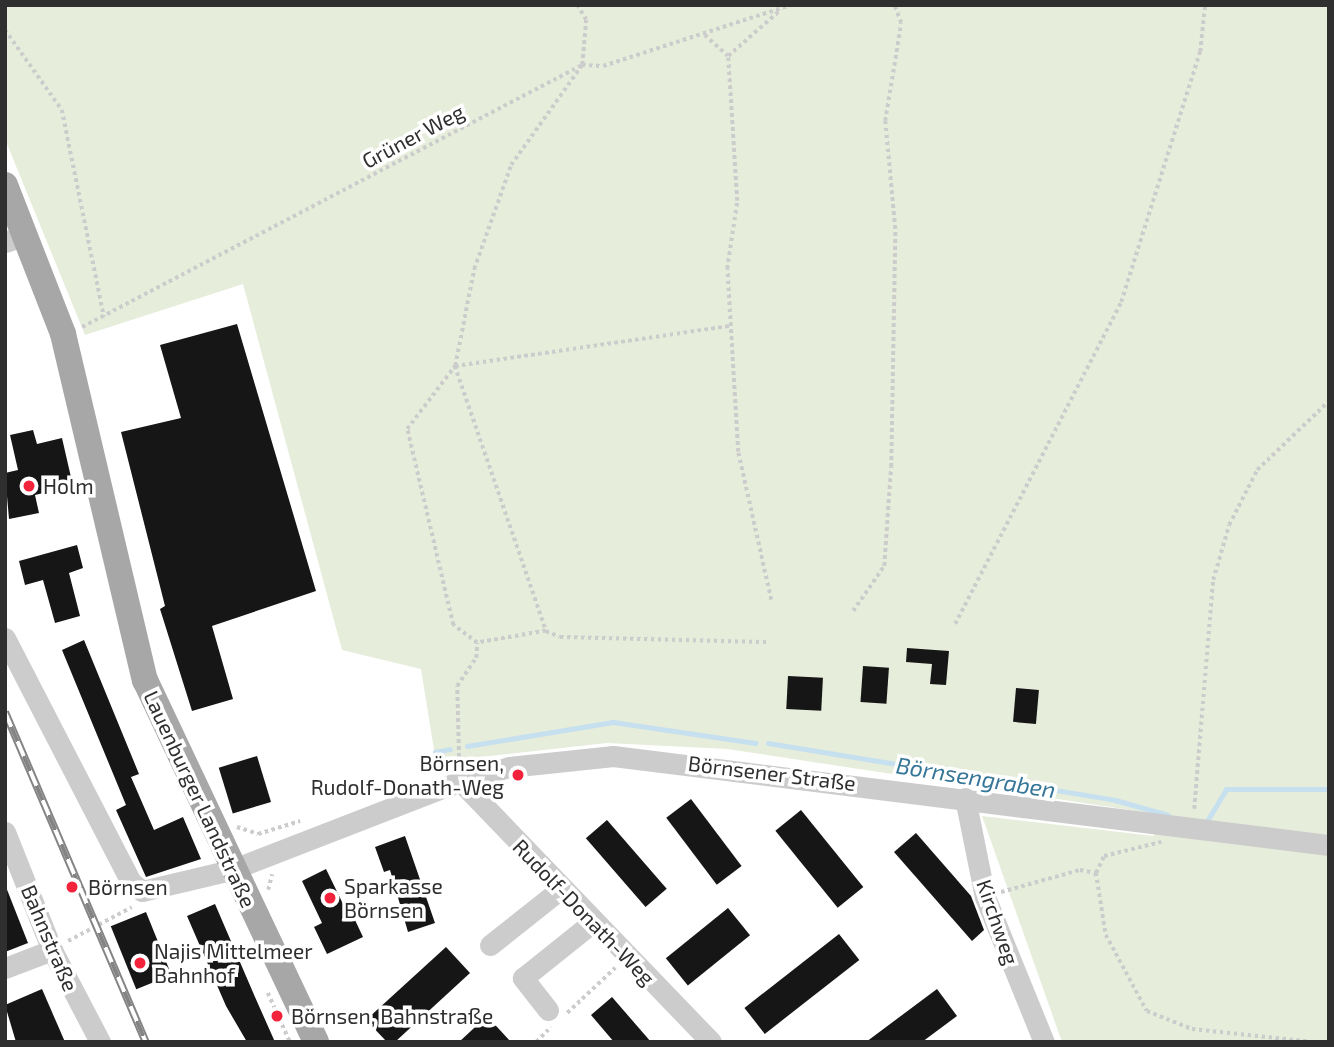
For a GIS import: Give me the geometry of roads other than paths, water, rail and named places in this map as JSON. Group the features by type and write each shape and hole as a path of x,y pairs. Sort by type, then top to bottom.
{"main road":[{"name":"Lauenburger Landstraße","path":"5,185 16,238 63,334 137,656 165,734 316,1042"}],"street":[{"name":"Börnsener Straße","path":"5,638 125,870 142,891 232,870 459,770 613,756 1329,845"},
{"name":"Rudolf-Donath-Weg","path":"459,770 593,922 711,1042"},
{"name":"Kirchweg","path":"965,798 985,897 1044,1042"},
{"name":"Bahnstraße","path":"5,832 52,950 100,1042"},
{"path":"490,945 562,888"},
{"path":"548,1010 523,978 593,922"},
{"path":"5,968 52,950"}],"waterway":[{"name":"Börnsengraben","path":"467,746 613,722 755,743"},
{"name":"Börnsengraben","path":"768,743 1115,800 1168,815"},
{"name":"Börnsengraben","path":"435,752 450,749"},
{"name":"Börnsengraben","path":"1207,821 1226,789 1329,789"}],"railway":[{"path":"5,712 146,1042"}],"place":[{"name":"Holm","path":"29,486"},
{"name":"Börnsen, Rudolf-Donath-Weg","path":"518,775"},
{"name":"Börnsen","path":"72,887"},
{"name":"Sparkasse Börnsen","path":"330,898"},
{"name":"Najis Mittelmeer Bahnhof","path":"140,963"},
{"name":"Börnsen, Bahnstraße","path":"277,1016"}]}
